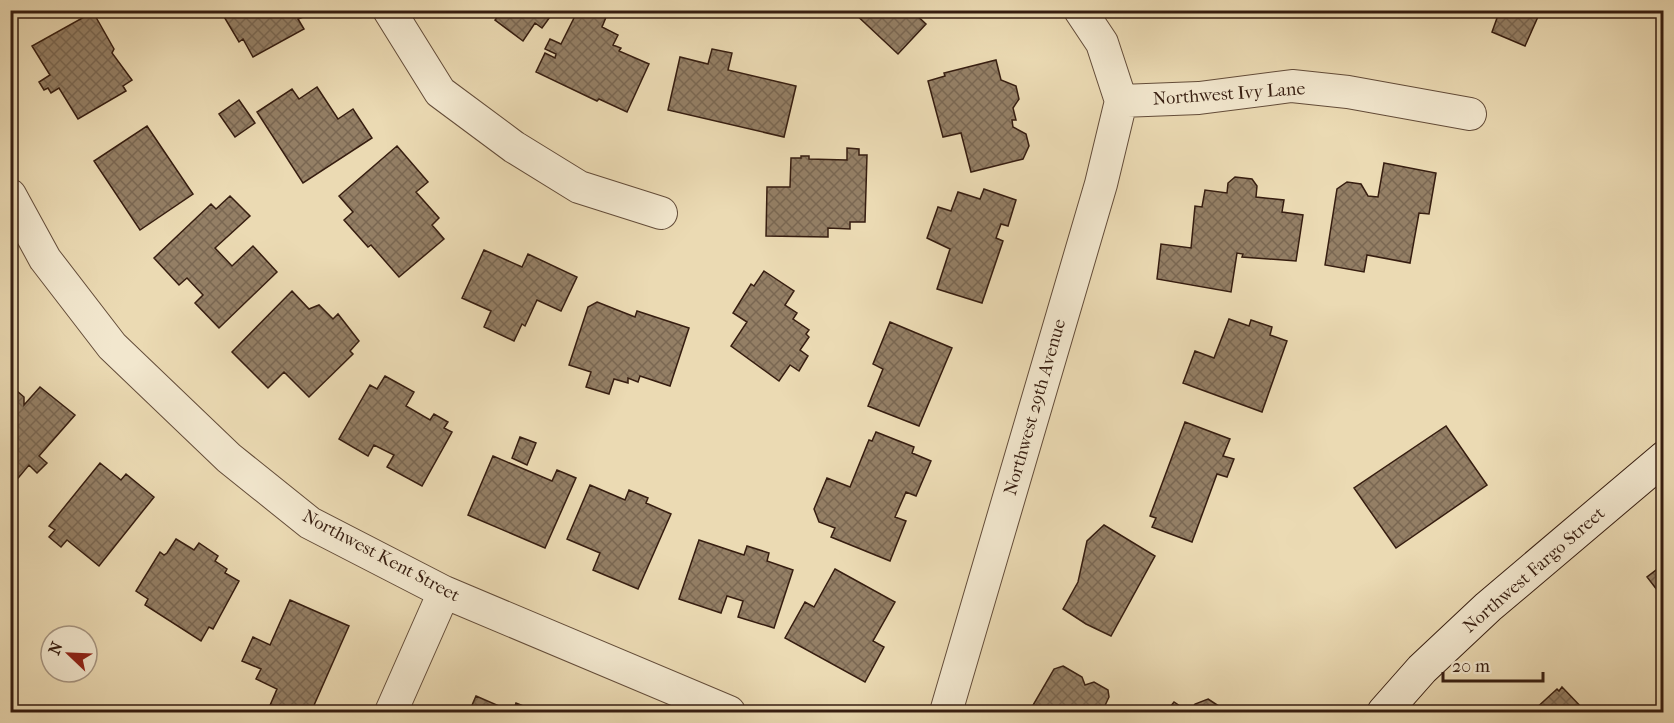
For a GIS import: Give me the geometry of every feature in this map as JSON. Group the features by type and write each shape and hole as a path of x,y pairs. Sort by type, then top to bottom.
{"street":[{"path":"389,10 440,92 514,147 579,187 661,213"},
{"path":"1080,10 1102,43 1121,101"},
{"name":"Northwest Ivy Lane","path":"1121,101 1199,98 1292,86 1348,92 1470,114"},
{"name":"Northwest 29th Avenue","path":"946,712 1101,184 1121,101"},
{"name":"Northwest Kent Street","path":"10,195 45,259 112,346 229,458 310,523 444,592 729,712"},
{"name":"Northwest Fargo Street","path":"1384,712 1422,669 1488,607 1664,458"},
{"path":"390,712 444,592"}],"building":[{"path":"220,10 299,10 303,17 298,19 304,29 253,57 243,39 239,42"},
{"path":"502,10 555,10 542,28 535,23 523,41 495,20"},
{"path":"578,10 596,10 607,15 602,27 618,35 613,45 621,48 619,51 649,64 627,112 599,99 597,101 536,72 545,53 555,58 556,54 545,49 550,39 561,44"},
{"path":"851,10 911,10 926,24 898,54"},
{"path":"1484,10 1541,10 1525,46 1492,32 1497,18"},
{"path":"93,12 114,49 112,53 132,80 123,86 126,91 78,119 59,88 51,93 48,88 44,90 39,82 50,75 32,46"},
{"path":"712,49 732,53 728,70 796,86 784,137 668,110 680,57 708,64"},
{"path":"996,60 1001,80 1016,86 1019,99 1013,108 1016,120 1012,120 1013,127 1026,134 1029,146 1023,159 971,172 961,133 943,137 928,81 945,76 944,73"},
{"path":"317,87 338,119 353,109 372,138 303,183 257,112 292,89 299,99"},
{"path":"239,100 255,123 235,137 219,114"},
{"path":"147,126 193,194 140,230 94,161"},
{"path":"397,146 428,182 416,192 439,218 432,225 444,239 399,277 371,245 368,247 344,220 353,212 339,196"},
{"path":"847,148 859,149 859,155 867,155 865,222 850,222 850,229 828,228 828,237 766,236 767,187 790,187 791,158 809,156 809,159 847,160"},
{"path":"1384,163 1436,173 1429,214 1419,213 1410,263 1367,255 1364,272 1325,265 1337,189 1347,182 1361,184 1368,196 1378,197"},
{"path":"1235,177 1252,179 1257,186 1256,197 1284,200 1282,212 1303,215 1296,261 1242,257 1243,254 1237,253 1231,292 1157,279 1161,244 1191,248 1195,206 1202,207 1205,190 1227,193 1228,183"},
{"path":"984,189 1016,200 1008,226 1001,224 996,238 1003,241 982,303 937,289 950,249 927,238 938,207 951,211 958,192 980,199"},
{"path":"230,196 250,216 215,248 232,266 253,246 277,272 219,328 195,303 203,295 187,278 179,285 154,258 211,204 216,209"},
{"path":"484,250 522,267 528,254 577,277 561,311 537,300 525,326 522,324 514,341 484,327 491,311 462,298"},
{"path":"764,271 794,291 785,305 797,313 793,319 809,330 806,334 809,337 800,350 808,356 799,371 790,365 779,381 731,346 747,322 733,313 751,284 754,286"},
{"path":"292,291 309,309 319,305 333,319 338,314 359,341 350,351 353,354 309,397 284,372 268,388 232,352"},
{"path":"597,302 635,317 637,311 689,328 670,386 640,376 638,382 628,378 628,383 614,379 609,394 586,387 591,372 569,365 588,307"},
{"path":"1229,319 1249,326 1251,320 1272,327 1270,335 1287,341 1262,412 1183,383 1195,351 1214,358"},
{"path":"890,322 952,348 919,426 868,406 883,369 873,364"},
{"path":"385,376 414,392 406,406 430,420 434,414 448,422 444,428 452,432 422,486 387,467 394,455 374,445 368,456 339,439 370,385 377,389"},
{"path":"10,385 24,397 24,405 40,387 75,415 39,456 47,463 37,473 29,465 14,483 10,480"},
{"path":"1185,422 1230,439 1223,456 1234,459 1227,477 1217,474 1192,542 1152,527 1156,518 1150,516"},
{"path":"1446,426 1487,485 1396,548 1354,488"},
{"path":"876,432 914,447 912,453 931,461 916,496 906,492 895,517 906,521 890,561 831,537 835,528 819,522 814,509 827,478 850,487 869,440 872,441"},
{"path":"520,437 536,443 527,465 512,458"},
{"path":"493,456 552,481 557,470 576,478 545,548 468,515"},
{"path":"100,463 121,480 126,474 154,497 99,566 67,540 61,547 49,537 55,530 49,526"},
{"path":"590,485 625,500 629,490 648,498 646,503 671,514 638,589 593,570 600,553 567,539"},
{"path":"1104,525 1155,556 1111,636 1063,609 1078,582 1087,541"},
{"path":"176,539 194,550 199,543 218,556 215,561 227,569 225,573 239,581 213,629 209,627 201,641 145,605 148,599 136,591 160,552 164,555 167,553"},
{"path":"699,540 744,555 747,546 769,553 767,561 793,570 774,628 738,617 743,601 727,596 721,613 679,599"},
{"path":"1664,564 1664,599 1647,577"},
{"path":"835,569 895,602 873,641 884,647 865,682 785,638 805,602 814,607"},
{"path":"290,600 349,626 311,712 268,710 277,689 256,679 261,669 242,661 253,637 270,645"},
{"path":"1063,666 1082,677 1085,685 1094,682 1108,690 1109,697 1102,712 1029,712 1054,669"},
{"path":"1562,687 1586,712 1532,712 1557,689 1559,691"},
{"path":"476,696 513,712 469,712"},
{"path":"1208,699 1228,712 1189,712 1195,704"},
{"path":"1174,702 1189,712 1166,712"},
{"path":"516,703 538,712 513,712"}]}
